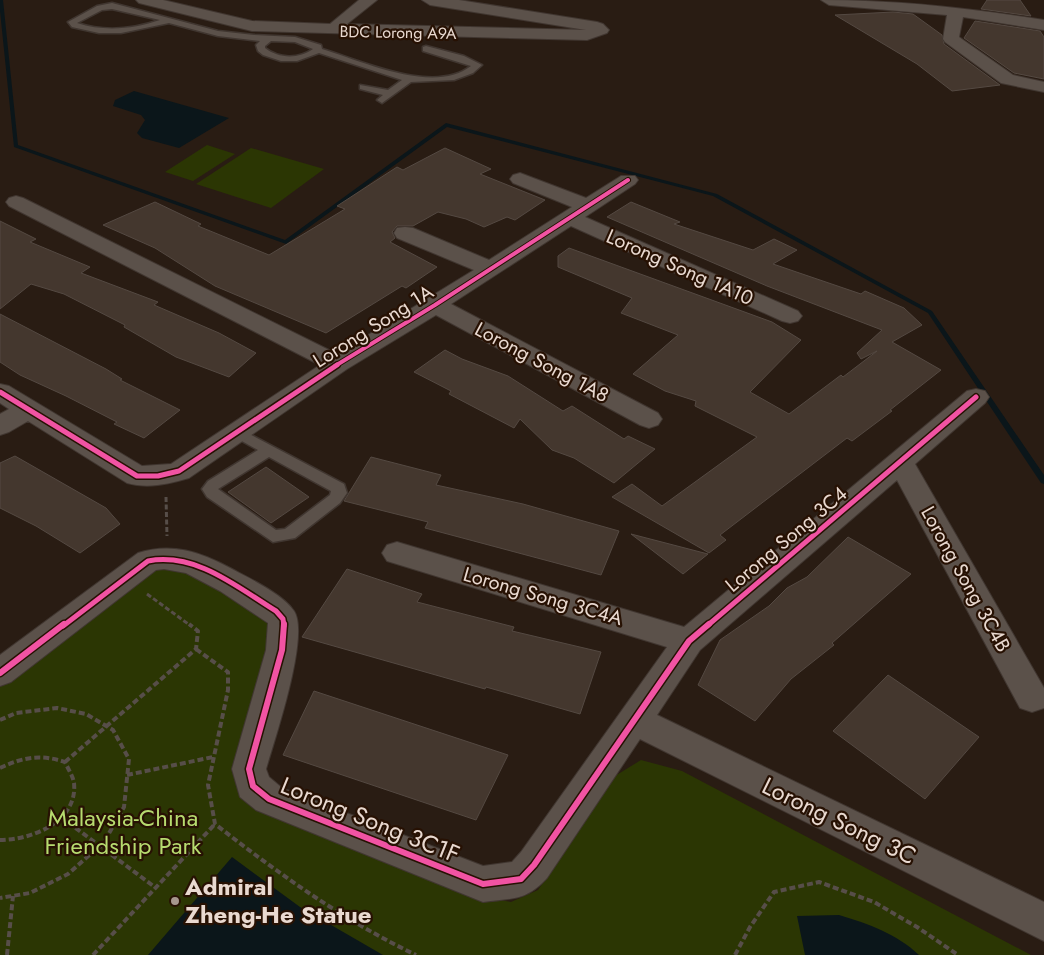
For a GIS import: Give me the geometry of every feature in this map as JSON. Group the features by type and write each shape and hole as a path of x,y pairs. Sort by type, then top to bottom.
{"street":[{"name":"BDC Lorong A9A","path":"144,0 281,34 338,30 580,35 595,33 601,30 598,27 430,0"},
{"path":"192,11 210,0"},
{"path":"338,30 338,24 369,0"},
{"path":"829,0 956,11 1044,25"},
{"path":"956,11 951,39 1007,79 1044,87"},
{"name":"Lorong Song 1A10","path":"520,179 579,212 790,316"},
{"name":"Lorong Song 1A","path":"0,392 137,476 179,471 338,364 435,305 628,180"},
{"path":"16,202 338,364"},
{"path":"405,233 490,269"},
{"name":"Lorong Song 1A8","path":"435,305 649,419"},
{"name":"Lorong Song 3C4","path":"634,720 689,641 976,397"},
{"path":"0,426 28,408"},
{"name":"Lorong Song 3C4B","path":"900,461 1032,698"},
{"name":"Lorong Song 3C4A","path":"396,553 643,625 689,641"},
{"path":"0,673 148,561 167,556"},
{"name":"Lorong Song 3C1F","path":"167,556 194,562 276,611 282,620 284,629 282,650 248,769 253,786 269,799 483,884 521,879 534,864 634,720"},
{"name":"Lorong Song 3C","path":"634,720 1044,922"}],"lane":[{"path":"167,21 138,30 103,32 75,25 72,22 100,8 112,6 229,35 268,39"},
{"path":"281,34 268,39 260,45 261,49 270,55 284,58 307,57 318,50"},
{"path":"299,34 318,47 318,50 408,79 455,78 469,73 477,65 461,58 426,48"},
{"path":"382,100 408,79"},
{"path":"363,86 391,94"},
{"path":"238,433 339,488 340,493 335,499 289,534 280,536 273,536 212,493 210,489 212,485 269,450"}],"path":[{"path":"166,474 167,556"},
{"path":"65,762 196,649"},
{"path":"0,720 16,714 57,708 86,714 112,730 129,760 124,808 100,845 68,874 30,893 0,898"},
{"path":"0,768 20,758 34,755 51,757 65,762 74,783 72,797 62,817 34,836 24,839 0,840"},
{"path":"127,775 213,758"},
{"path":"62,817 156,888"},
{"path":"93,955 215,824"},
{"path":"735,955 750,927 774,892 819,882 874,902 917,927 958,955"},
{"path":"8,955 13,896"}],"green space":[{"path":"207,145 235,154 193,181 165,172"},
{"path":"251,148 324,169 271,208 196,184"},
{"name":"Malaysia-China Friendship Park","path":"186,563 279,630 238,789 265,814 472,895 511,902 538,890 615,776 641,760 682,771 1031,955 0,955 0,685 138,571"}],"shaded area":[{"path":"134,91 229,118 179,148 142,138 137,133 145,120 141,115 113,106 115,100"},
{"path":"232,857 300,907 383,955 148,955"},
{"path":"839,915 892,935 919,955 805,955 797,916"}],"building":[{"path":"987,0 1020,0 1031,16 981,9"},
{"path":"893,12 913,14 942,35 944,44 1000,85 952,91 917,64 835,15"},
{"path":"975,21 1040,31 1044,37 1044,79 1014,73 964,38"},
{"path":"445,148 491,169 480,174 545,200 515,220 507,217 484,227 466,219 438,212 413,226 397,226 392,232 395,238 390,242 437,267 406,288 402,286 326,333 215,286 155,248 103,225 155,202 201,224 198,226 269,255 345,209 337,206 397,167 403,170"},
{"path":"631,202 680,222 674,224 753,250 774,239 797,250 773,264 861,294 865,291 904,308 922,325 892,342 941,370 852,441 847,438 720,535 726,540 709,553 612,497 632,484 662,506 757,437 695,406 696,401 665,391 633,374 678,335 621,313 632,298 558,267 558,256 569,248 772,322 801,340 750,392 789,414 877,351 861,359 857,353 882,330 767,286 607,217"},
{"path":"0,221 36,239 30,242 90,267 81,273 158,302 154,305 219,333 256,353 229,377 176,357 124,327 125,325 64,294 31,284 0,309"},
{"path":"0,314 106,369 122,379 120,380 180,410 144,438 114,424 117,422 66,396 20,375 0,362"},
{"path":"445,350 462,359 508,376 563,411 572,406 624,439 628,436 655,449 614,483 574,458 552,450 520,419 514,428 449,394 451,391 414,372"},
{"path":"15,456 106,508 120,524 80,553 36,526 0,508 0,463"},
{"path":"371,457 441,475 436,485 523,504 619,531 601,575 425,528 428,522 344,501"},
{"path":"266,467 309,497 271,523 228,492"},
{"path":"631,534 708,554 683,574"},
{"path":"848,537 911,574 832,643 834,645 791,679 755,721 698,685 720,640 769,606 787,588 807,577"},
{"path":"347,569 422,594 417,602 514,627 512,631 601,652 580,714 302,637"},
{"path":"888,675 979,737 925,799 833,731"},
{"path":"314,691 508,755 476,820 283,755"}],"waterway":[{"path":"1,0 16,146 286,242 446,125 715,195 930,312 1044,481"}],"cycle path":[{"path":"0,392 137,476 158,476 179,471 338,364 435,305 628,180"},
{"path":"0,673 148,561 164,558 197,565 231,582 276,611 283,619 282,650 249,769 253,786 269,799 483,884 521,879 534,865 689,641 976,397"}],"place":[{"name":"Admiral Zheng-He Statue","path":"175,901"}]}
